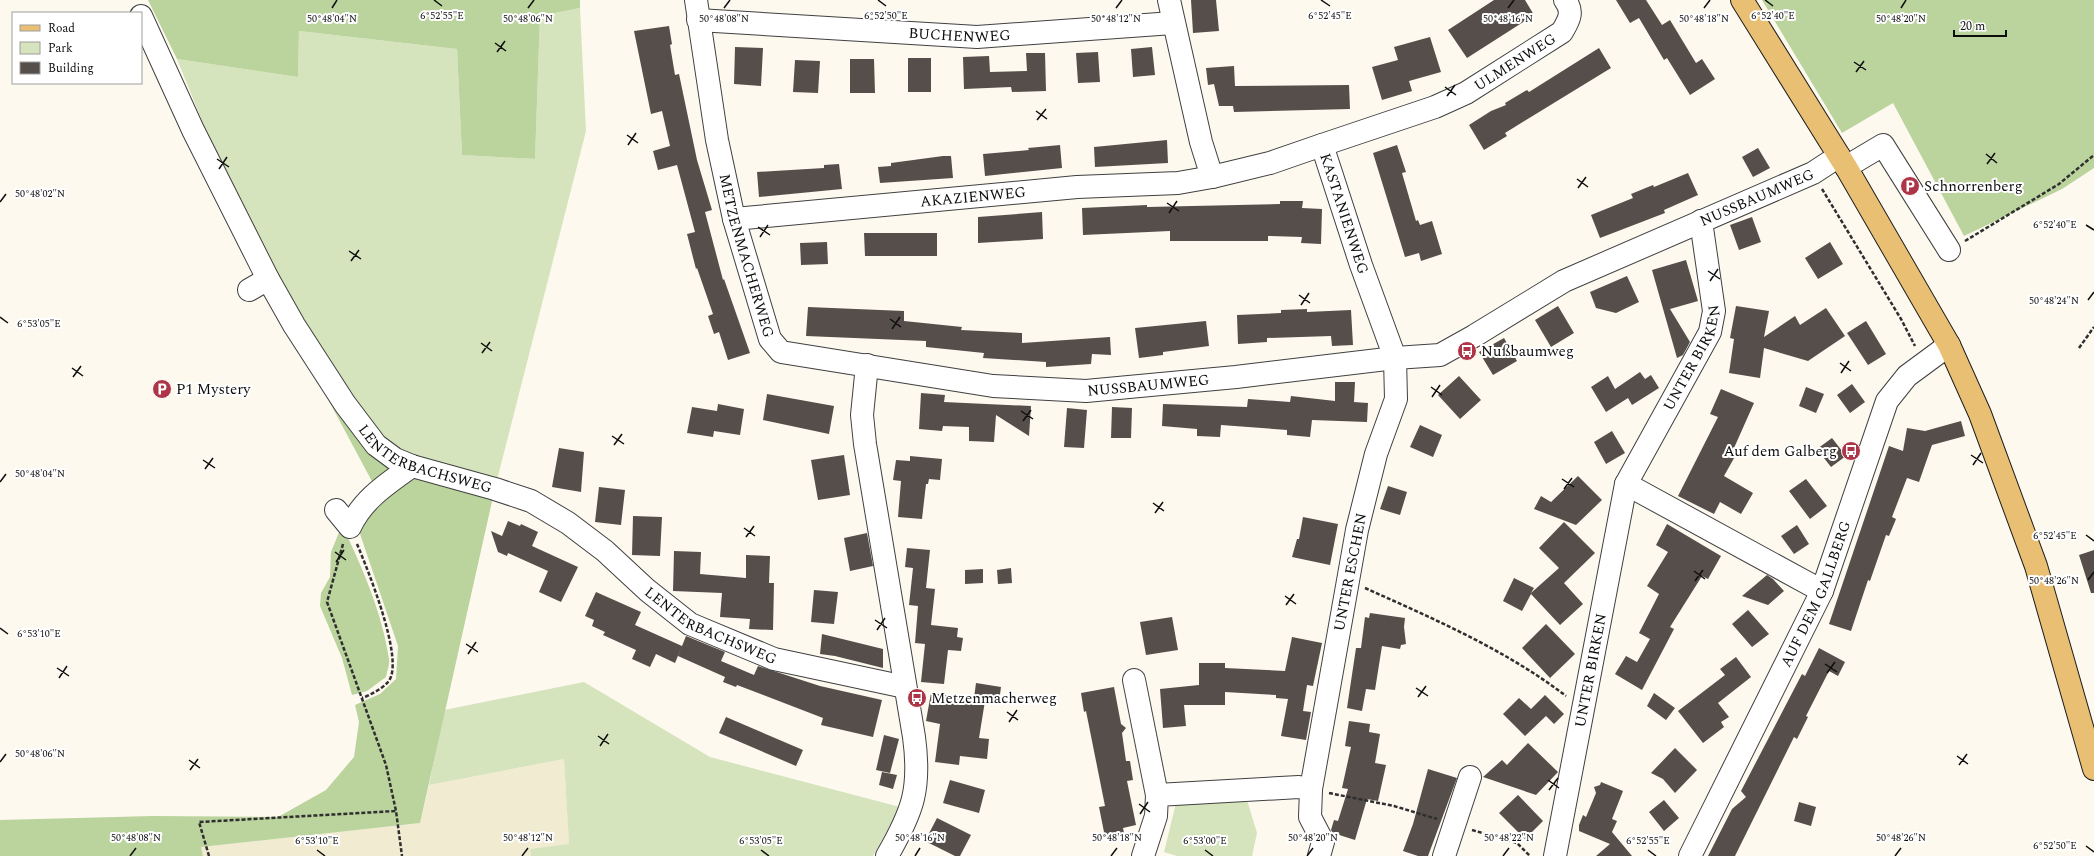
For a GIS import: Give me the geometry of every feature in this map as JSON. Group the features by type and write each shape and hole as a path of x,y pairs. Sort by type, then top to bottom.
{"main road":[{"path":"1742,0 1842,162 1949,345 1980,414 2036,566 2094,769"}],"street":[{"path":"134,0 140,12"},
{"path":"1169,0 1201,142 1212,177"},
{"name":"ULMENWEG","path":"1322,145 1435,107 1466,93 1562,32 1570,18 1571,8 1566,0"},
{"name":"BUCHENWEG","path":"697,10 978,37 1173,23"},
{"name":"METZENMACHERWEG","path":"697,10 717,140 734,219 770,339 781,352 867,365"},
{"name":"LENTERBACHSWEG","path":"142,18 193,130 268,279 294,325 363,430 376,445 395,459 412,466 531,501 568,523 606,551 647,590 690,624 774,659 905,687"},
{"name":"KASTANIENWEG","path":"1212,177 1270,163 1322,145 1361,265 1395,358"},
{"name":"NUSSBAUMWEG","path":"867,365 993,386 1086,391 1236,377 1395,358 1440,355 1564,281 1813,173 1883,146 1949,250"},
{"name":"AKAZIENWEG","path":"734,219 1077,188 1178,182 1212,177"},
{"name":"UNTER BIRKEN","path":"1555,856 1626,484 1710,332 1714,311 1701,221"},
{"path":"250,290 268,279"},
{"name":"AUF DEM GALLBERG","path":"1690,856 1822,591 1887,401 1906,376 1949,345"},
{"name":"UNTER ESCHEN","path":"1318,856 1322,842 1310,817 1311,789 1357,530 1376,454 1396,399 1395,358"},
{"path":"867,365 862,414 865,444 914,737 917,775 915,793 910,812 887,856"},
{"path":"336,510 350,527 356,514 375,492 412,466"},
{"path":"1626,484 1822,591"},
{"path":"1134,680 1157,795 1156,816 1143,856"},
{"path":"1444,856 1470,777"},
{"path":"1157,795 1300,787 1311,789"}],"path":[{"path":"1949,250 2014,213 2058,184 2094,155"},
{"path":"1813,173 1901,319 1924,364"},
{"path":"2079,348 2094,327"},
{"path":"350,527 377,597 393,654 392,672 388,682 362,698"},
{"path":"350,527 340,552 327,602 386,765 396,811 402,856"},
{"path":"1347,580 1439,621 1549,683 1582,709"},
{"path":"1311,789 1394,806 1516,843 1530,856"},
{"path":"209,856 199,822 396,811"}],"shaded area":[{"path":"564,759 569,845 530,849 531,856 203,856 200,847 420,823 429,785"}],"green space":[{"path":"148,0 580,0 580,8 540,16 535,159 462,155 457,49 299,31 298,77 177,59"},
{"path":"1762,0 2094,0 2094,168 2062,189 1964,236 1893,103 1842,133"},
{"path":"580,8 586,131 496,484 398,450 376,435 332,368 271,265 219,163 177,59 298,77 299,31 457,49 462,155 535,159 540,16"},
{"path":"307,360 402,470 375,487"},
{"path":"417,473 493,497 420,823 201,847 203,856 0,856 0,820 153,816 278,817 326,790 354,757 359,722 355,705 380,694 396,679 398,646 357,525 372,504"},
{"path":"342,525 364,573 382,624 389,661 386,677 367,691 352,695 342,658 320,606 321,593 330,577 331,552"},
{"path":"584,682 710,757 900,807 873,856 531,856 530,849 569,844 564,759 429,785 444,710"},
{"path":"1246,797 1257,833 1252,856 1177,856 1164,852 1176,803"}],"building":[{"path":"1191,0 1216,0 1219,31 1193,33"},
{"path":"1494,0 1525,0 1534,15 1467,58 1448,30"},
{"path":"1616,0 1646,0 1662,25 1670,20 1696,63 1702,59 1715,79 1690,95 1667,58 1664,60 1639,18 1630,23"},
{"path":"669,26 672,44 670,45 675,75 679,74 697,160 712,210 705,212 723,280 724,279 750,353 728,360 719,332 714,334 708,316 713,314 697,268 696,269 687,234 695,232 677,165 658,170 653,151 670,146 662,111 651,114 634,31"},
{"path":"1430,37 1441,72 1409,81 1412,91 1382,100 1372,67 1398,60 1394,47"},
{"path":"735,47 763,48 761,86 734,84"},
{"path":"1152,47 1155,75 1133,77 1131,49"},
{"path":"1599,48 1611,68 1505,133 1507,136 1484,150 1469,125 1491,111 1506,105 1505,103 1527,90 1529,92"},
{"path":"1098,52 1100,82 1078,83 1076,53"},
{"path":"1026,53 1045,53 1046,91 1012,92 1011,87 964,89 963,57 989,56 990,72 1027,71"},
{"path":"908,58 931,58 931,92 908,92"},
{"path":"850,59 874,59 875,93 850,93"},
{"path":"795,60 820,61 818,93 793,92"},
{"path":"1234,66 1235,86 1349,85 1350,109 1234,112 1233,106 1219,106 1214,84 1208,85 1206,68"},
{"path":"1167,140 1168,163 1095,167 1094,147"},
{"path":"1060,145 1062,168 985,176 983,154 1029,150 1028,148"},
{"path":"1397,145 1406,172 1402,173 1416,221 1418,220 1420,225 1432,221 1442,254 1421,261 1419,253 1405,257 1373,153"},
{"path":"1758,148 1770,168 1753,177 1742,157"},
{"path":"951,156 953,178 880,183 878,167 891,166 891,163"},
{"path":"839,164 842,189 759,197 757,172 824,168 824,165"},
{"path":"1688,173 1698,195 1664,210 1665,213 1600,238 1591,215 1633,198 1631,194 1653,185 1654,187"},
{"path":"1280,201 1303,201 1302,208 1322,209 1321,244 1301,243 1302,237 1268,236 1268,241 1170,241 1170,231 1083,235 1082,208 1147,205 1147,207 1280,204"},
{"path":"1042,212 1043,239 978,243 978,217"},
{"path":"1752,217 1761,242 1739,250 1730,225"},
{"path":"864,233 937,233 937,256 865,256"},
{"path":"827,242 828,264 801,265 800,243"},
{"path":"1830,242 1843,264 1818,279 1805,258"},
{"path":"1686,260 1698,301 1670,309 1690,342 1683,355 1677,358 1652,270"},
{"path":"1627,276 1639,302 1616,313 1596,308 1590,292"},
{"path":"1558,306 1574,333 1551,347 1535,320"},
{"path":"1736,306 1769,311 1764,337 1795,316 1800,325 1826,308 1845,336 1808,361 1764,348 1760,378 1729,373 1734,339 1730,338"},
{"path":"808,307 904,311 904,321 962,327 961,330 1022,333 1022,343 1110,337 1111,355 1092,354 1091,364 1046,367 1046,362 983,358 984,353 926,347 926,341 806,336"},
{"path":"1307,309 1307,312 1351,310 1353,345 1332,346 1331,336 1267,338 1267,342 1238,344 1237,315 1281,313 1281,310"},
{"path":"1206,321 1209,346 1163,352 1163,355 1139,358 1135,328"},
{"path":"1866,321 1886,354 1868,365 1847,333"},
{"path":"1504,338 1517,361 1493,375 1479,352"},
{"path":"1640,372 1645,379 1651,375 1659,388 1632,405 1628,398 1606,412 1591,387 1608,376 1615,389"},
{"path":"1459,376 1481,400 1460,419 1438,395"},
{"path":"1335,382 1355,382 1354,402 1368,403 1367,422 1312,420 1310,437 1287,435 1287,430 1221,425 1220,437 1197,436 1197,429 1162,426 1163,404 1247,407 1248,399 1290,402 1291,396 1335,401"},
{"path":"1852,384 1865,402 1850,413 1837,395"},
{"path":"1806,387 1824,394 1816,413 1799,406"},
{"path":"1721,389 1754,403 1734,448 1738,451 1724,476 1753,493 1741,514 1720,502 1714,514 1678,496 1718,417 1710,414"},
{"path":"921,393 945,395 944,402 1031,406 1029,436 996,415 994,442 969,441 969,427 943,426 942,431 919,429"},
{"path":"767,394 834,406 829,434 763,420"},
{"path":"718,404 744,409 740,435 714,431 713,437 687,433 692,407 717,411"},
{"path":"1112,407 1132,408 1131,438 1111,438"},
{"path":"1067,408 1087,410 1084,448 1064,447"},
{"path":"1961,421 1965,436 1932,445 1919,482 1907,478 1892,517 1896,519 1889,536 1886,535 1870,581 1868,580 1851,631 1829,624 1889,446 1903,451 1907,428 1925,431"},
{"path":"1420,425 1442,435 1433,457 1410,447"},
{"path":"1612,431 1625,453 1606,464 1594,442"},
{"path":"1832,438 1846,456 1831,467 1817,449"},
{"path":"559,448 584,452 581,492 552,487"},
{"path":"844,455 850,495 818,500 811,460"},
{"path":"910,456 942,459 940,480 929,479 928,484 926,484 922,519 898,517 901,481 893,480 896,460 910,461"},
{"path":"1578,476 1602,500 1576,525 1534,509 1541,496 1551,502"},
{"path":"1806,479 1827,506 1810,519 1789,491"},
{"path":"1388,486 1407,492 1400,515 1380,509"},
{"path":"599,487 625,490 621,525 595,522"},
{"path":"633,516 662,517 660,556 632,555"},
{"path":"1303,517 1338,524 1330,565 1292,557 1297,539 1299,539"},
{"path":"508,521 520,526 521,524 538,532 532,546 578,567 561,602 539,592 548,571 508,553 507,556 498,552 491,531 502,536"},
{"path":"1564,522 1595,553 1564,583 1583,604 1560,625 1531,594 1522,611 1503,601 1514,578 1534,588 1531,593 1559,568 1539,548"},
{"path":"1667,524 1721,556 1708,579 1702,576 1670,627 1674,629 1642,690 1615,674 1626,656 1637,662 1650,639 1639,633 1659,594 1647,586 1668,552 1656,545"},
{"path":"1797,525 1809,544 1794,554 1781,536"},
{"path":"867,533 873,566 850,571 844,538"},
{"path":"907,548 930,550 926,588 935,589 931,625 958,628 957,637 963,638 961,651 948,650 944,684 921,682 925,644 915,643 918,606 909,605 913,568 905,567"},
{"path":"2094,550 2094,593 2091,593 2079,555"},
{"path":"674,551 701,552 700,574 746,578 746,555 770,556 769,583 774,583 773,630 749,629 750,619 720,617 722,593 673,591"},
{"path":"1011,568 1012,583 998,584 997,570"},
{"path":"983,569 983,583 965,584 965,570"},
{"path":"1767,575 1784,591 1768,605 1742,596"},
{"path":"814,590 838,592 834,624 811,622"},
{"path":"596,592 641,612 635,625 682,646 675,663 656,654 650,667 632,659 636,650 603,635 605,632 592,626 594,620 585,616"},
{"path":"1748,610 1769,634 1752,647 1732,624"},
{"path":"1370,613 1405,618 1404,627 1406,644 1401,645 1400,649 1382,646 1375,690 1366,689 1362,711 1347,708 1356,648 1361,648 1365,617 1369,618"},
{"path":"1172,617 1178,650 1146,655 1140,622"},
{"path":"1546,624 1575,654 1550,678 1522,648"},
{"path":"822,634 883,649 883,668 835,656 820,654"},
{"path":"686,636 725,652 721,661 754,675 758,666 820,686 882,700 873,737 821,725 823,718 737,685 736,687 723,682 725,677 678,656"},
{"path":"1292,637 1322,643 1313,686 1307,685 1303,711 1311,712 1306,740 1281,736 1288,699 1276,698 1276,695 1225,692 1225,705 1184,705 1186,726 1163,728 1160,689 1199,685 1199,663 1225,663 1225,668 1285,671"},
{"path":"1819,648 1845,662 1838,676 1829,671 1806,716 1808,717 1797,739 1794,737 1735,856 1708,856 1732,809 1746,797 1741,791 1802,674 1805,676"},
{"path":"1736,657 1751,677 1718,703 1729,717 1721,722 1724,727 1703,743 1678,711 1725,675 1720,669"},
{"path":"976,683 1001,687 999,702 974,698"},
{"path":"1114,687 1121,724 1126,728 1122,733 1126,761 1130,761 1133,780 1127,781 1136,825 1123,828 1124,833 1105,837 1099,807 1105,806 1081,693"},
{"path":"931,693 985,701 979,738 989,739 987,759 960,756 959,765 935,762 940,724 926,721"},
{"path":"1654,693 1675,708 1666,720 1647,706"},
{"path":"1545,695 1564,714 1554,724 1546,716 1525,736 1503,714 1519,698 1531,709"},
{"path":"726,717 803,750 796,766 719,733"},
{"path":"1349,721 1370,724 1369,732 1380,734 1375,763 1386,765 1378,801 1367,799 1355,840 1333,833 1331,830 1334,820 1338,821 1348,789 1342,788 1351,747 1345,746"},
{"path":"884,735 899,739 890,773 876,770"},
{"path":"1528,743 1558,772 1536,795 1483,777 1502,760 1507,765"},
{"path":"1675,748 1697,770 1675,793 1663,779 1651,773"},
{"path":"1428,769 1457,778 1428,856 1418,856 1403,851 1413,824"},
{"path":"882,772 897,775 893,789 879,785"},
{"path":"950,780 985,790 979,813 943,803"},
{"path":"1601,782 1623,791 1612,819 1617,821 1612,832 1632,856 1596,856 1610,844 1579,831 1579,825 1583,815 1586,817 1596,793 1594,787 1600,785"},
{"path":"1518,795 1543,821 1525,839 1499,813"},
{"path":"1664,800 1679,818 1664,831 1649,812"},
{"path":"1799,802 1816,807 1811,826 1794,821"},
{"path":"937,818 971,835 960,856 955,856 925,841"}],"place":[{"name":"Schnorrenberg","path":"1910,186"},
{"name":"Nußbaumweg","path":"1467,351"},
{"name":"P1 Mystery","path":"162,389"},
{"name":"Auf dem Galberg","path":"1851,451"},
{"name":"Metzenmacherweg","path":"917,698"}]}
